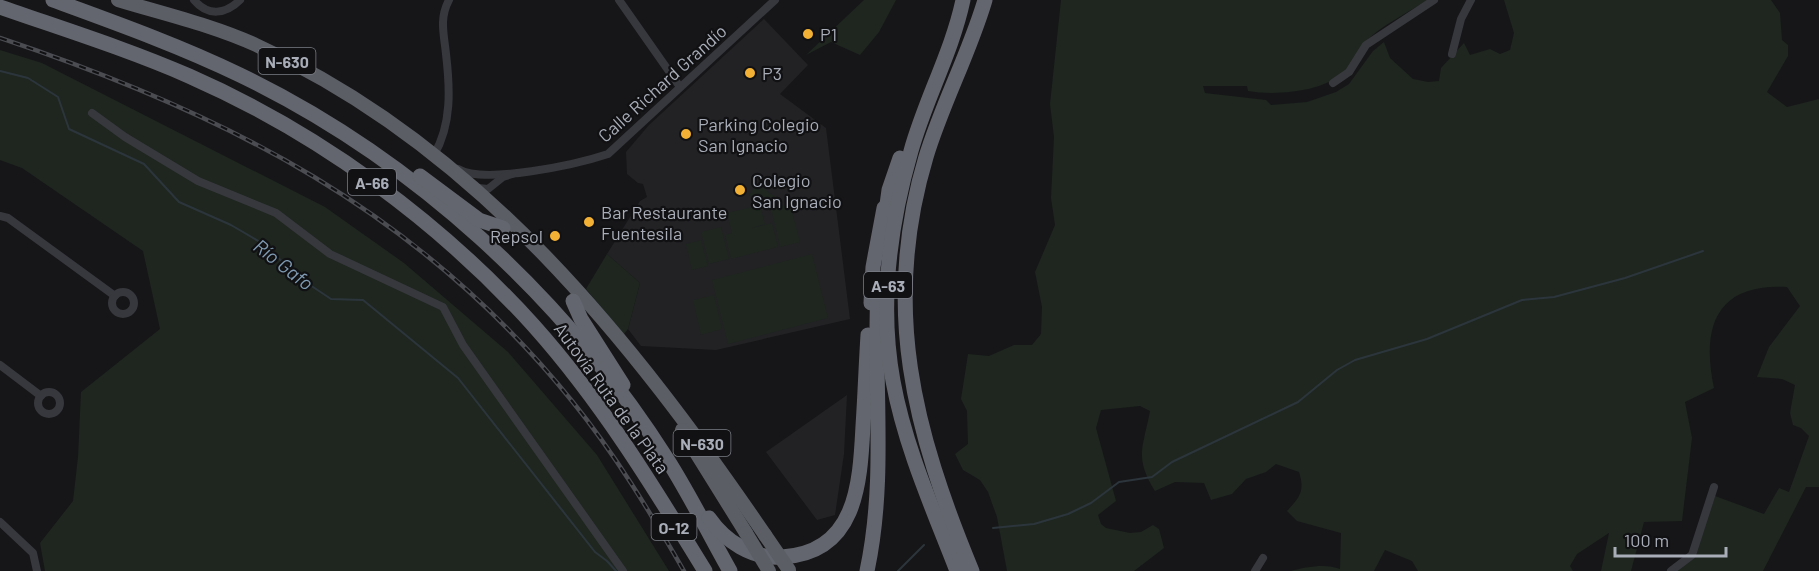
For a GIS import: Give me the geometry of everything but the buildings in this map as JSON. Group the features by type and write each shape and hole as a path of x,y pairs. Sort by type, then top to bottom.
{"highway":[{"name":"Autovía Ruta de la Plata","path":"54,0 197,56 241,76 322,119 411,181 456,216 512,268 585,348 667,459 730,571"},
{"name":"N-630","path":"118,0 209,27 255,45 297,66 362,105 436,156 474,188 520,229 596,311 633,355 694,432 789,571"},
{"path":"667,459 717,528 744,549 771,557 790,556 820,544 840,528 853,506 860,478 873,267 888,190 956,0"},
{"name":"A-63","path":"957,571 912,454 902,420 893,380 887,297 891,249 911,148 963,0"},
{"name":"A-63","path":"970,571 917,413 905,336 904,291 911,225 926,157 985,0"},
{"name":"Autovía Ruta de la Plata","path":"0,7 189,76 274,119 336,156 392,196 494,284 535,328 585,389 651,483 705,571"},
{"path":"322,119 348,130 408,168 458,202 479,220 503,228"},
{"path":"867,571 877,514 879,486 880,396 876,323 880,254 888,190"},
{"path":"573,300 581,320 615,371 640,420"},
{"name":"N-630","path":"633,355 769,571"},
{"name":"O-12","path":"651,483 697,571"}],"street":[{"path":"194,0 206,10 215,13 227,11 240,0"},
{"path":"436,156 450,96 441,20 449,0"},
{"path":"620,0 680,87"},
{"name":"Calle Richard Grandío","path":"436,156 465,174 491,175 573,165 608,154 775,0"},
{"path":"1333,83 1348,72 1366,45 1434,0"},
{"path":"1452,54 1461,19 1471,0"},
{"path":"92,113 125,137 198,181 276,213 330,254 443,307 457,329 463,345 623,571"},
{"name":"Calle Richard Grandío","path":"492,188 503,177 522,171"},
{"path":"474,188 491,175"},
{"path":"474,188 492,188 492,199 499,211"},
{"path":"0,216 8,218 115,296"},
{"path":"0,365 41,396"},
{"path":"1671,571 1692,555 1714,487"},
{"path":"0,522 20,537 33,553 37,571"},
{"path":"1255,571 1263,558"}],"shaded area":[{"path":"864,0 896,0 879,32 860,55 831,42 806,55"},
{"path":"1061,0 1428,0 1370,37 1348,68 1339,76 1315,87 1272,93 1248,91 1247,86 1203,86 1205,93 1266,100 1271,105 1307,102 1336,92 1349,84 1373,51 1384,42 1390,58 1413,79 1428,82 1439,81 1441,68 1464,43 1470,55 1490,49 1500,54 1510,50 1514,33 1504,0 1771,0 1780,13 1782,40 1788,45 1788,56 1767,92 1787,107 1819,99 1819,487 1806,487 1763,571 1676,571 1693,558 1715,496 1764,514 1779,488 1789,492 1809,436 1801,428 1793,425 1790,413 1795,385 1782,379 1757,377 1769,347 1800,306 1787,287 1763,288 1744,293 1729,301 1719,313 1713,328 1710,346 1710,366 1714,388 1685,402 1692,438 1682,521 1644,522 1631,571 1601,571 1609,533 1577,554 1570,566 1573,571 1418,571 1412,561 1385,550 1374,571 1291,571 1322,566 1340,569 1341,533 1297,521 1287,511 1300,493 1299,472 1276,464 1266,472 1246,479 1232,494 1211,500 1204,483 1175,482 1155,491 1142,461 1150,411 1140,406 1101,410 1096,428 1116,501 1098,515 1101,524 1106,528 1130,533 1141,532 1153,525 1159,529 1164,548 1134,571 1007,571 997,517 988,492 980,480 963,470 955,454 968,444 967,411 961,399 968,354 989,356 1014,345 1032,345 1041,334 1042,307 1035,272 1055,225 1051,198 1054,137 1050,104"},
{"name":"Colegio San Ignacio","path":"764,19 808,65 780,94 826,128 850,319 716,350 641,346 628,329 640,283 607,254 640,201 647,197 643,184 638,183 627,174 626,152 649,125"},
{"path":"0,50 42,63 325,207 404,263 508,352 597,455 669,571 45,571 40,543 73,501 81,392 160,329 143,251 22,168 0,160"},
{"path":"757,184 777,198 769,210 749,195"},
{"path":"790,204 800,242 780,247 771,208"},
{"path":"760,205 765,224 749,229 772,223 778,247 731,259 725,235 732,233 727,213"},
{"path":"721,227 729,259 709,264 701,232"},
{"path":"701,240 708,266 692,270 686,244"},
{"path":"607,254 640,283 628,329 624,334 586,289"},
{"path":"812,254 828,318 728,344 712,280"},
{"path":"714,295 722,329 701,335 693,300"},
{"path":"847,395 844,454 835,515 817,520 766,452"}],"waterway":[{"name":"Río Gafo","path":"0,71 28,78 58,97 69,129 144,164 179,202 231,225 265,245 298,277 331,299 363,300 458,378 595,552 616,571"},
{"path":"993,528 1034,524 1068,514 1091,503 1119,482 1152,477 1172,462 1298,402 1337,370 1355,360 1427,339 1522,300 1554,297 1625,278 1703,251"},
{"path":"898,571 924,545"}],"railway":[{"path":"0,38 164,100 240,136 314,177 384,223 450,275 513,334 572,401 631,484 684,571"}],"place":[{"name":"P1","path":"808,34"},
{"name":"P3","path":"750,73"},
{"name":"Parking Colegio San Ignacio","path":"686,134"},
{"name":"Colegio San Ignacio","path":"740,190"},
{"name":"Bar Restaurante Fuentesila","path":"589,222"},
{"name":"Repsol","path":"555,236"}]}
